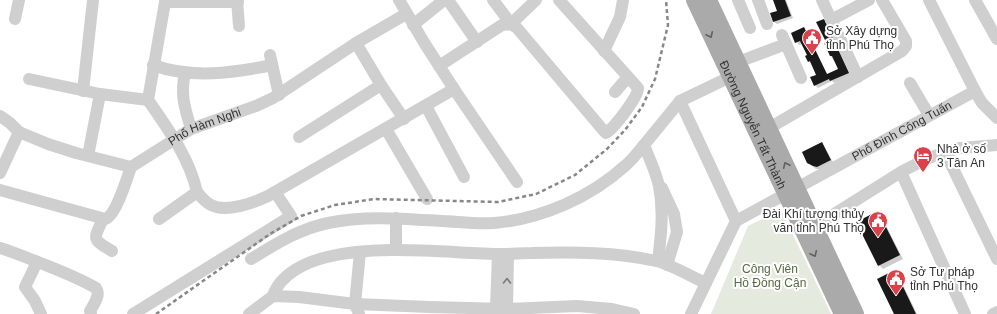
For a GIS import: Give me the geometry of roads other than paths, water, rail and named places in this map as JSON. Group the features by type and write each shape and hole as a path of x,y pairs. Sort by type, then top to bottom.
{"main road":[{"name":"Đường Nguyễn Tất Thành","path":"694,0 708,9 738,62 769,128 791,190 842,314"},
{"name":"Đường Nguyễn Tất Thành","path":"708,9 730,77 791,190 814,226 856,314"}],"street":[{"path":"15,19 19,0"},
{"path":"84,91 93,0"},
{"path":"399,0 406,14 439,66 517,182"},
{"path":"413,25 444,0"},
{"path":"448,0 477,42"},
{"path":"493,0 511,24 517,28 573,96 606,132 615,125 637,95 638,88 560,0"},
{"path":"439,66 502,25 511,24 536,0"},
{"path":"604,51 620,17 623,0"},
{"path":"738,0 750,28"},
{"path":"758,0 767,24"},
{"path":"822,0 858,77"},
{"path":"769,128 902,51 906,46 906,41 882,0"},
{"path":"929,0 975,91 982,103 997,118"},
{"path":"239,26 238,1 162,1 148,100 176,140 187,160 197,192 202,199 211,205 222,207 249,204 275,192 454,89"},
{"path":"831,20 862,2"},
{"path":"980,2 997,39"},
{"name":"Phố Hàm Nghi","path":"131,167 176,140 191,129 256,106 279,95 356,43 406,14"},
{"path":"738,62 784,39 801,78"},
{"path":"356,43 381,85 404,119"},
{"path":"154,65 165,69 186,73 228,72 271,60 279,95"},
{"path":"186,73 183,86 183,100 191,129"},
{"path":"615,92 628,77"},
{"path":"251,259 288,237 310,227 328,223 352,219 396,218 494,223 532,216 566,204 604,182 625,166 680,102 730,77"},
{"path":"28,79 100,94 148,100"},
{"path":"910,83 929,115"},
{"path":"299,138 381,85"},
{"name":"Phố Đinh Công Tuấn","path":"736,221 975,91"},
{"path":"88,156 100,94"},
{"path":"680,102 736,221 691,314"},
{"path":"426,106 464,177"},
{"path":"0,116 10,122 19,132 61,148 131,167 120,197 111,215 108,218 103,219 0,190"},
{"path":"386,129 426,199"},
{"path":"2,166 19,132"},
{"path":"644,145 656,176 669,201 677,227 676,237 663,263"},
{"path":"814,226 901,172 924,160 960,148 997,145"},
{"path":"945,152 997,259"},
{"path":"901,172 965,314"},
{"path":"159,219 197,192"},
{"path":"133,314 291,216 275,192"},
{"path":"396,218 396,250"},
{"path":"103,219 95,235 95,239 97,242 112,251"},
{"path":"0,248 67,273 96,288 98,291 98,296 90,312 91,314"},
{"path":"249,314 273,296 277,285 308,263 326,257 360,252 396,250 503,254 582,252 616,255 663,263 706,283"},
{"path":"354,310 360,252"},
{"path":"503,254 507,310"},
{"path":"37,262 25,287 35,301 41,314"},
{"path":"273,296 299,297 354,310 573,310 634,314"},
{"path":"993,314 997,312"}],"railway":[{"path":"156,314 270,234 301,216 335,205 374,199 498,202 536,194 575,175 607,149 625,130 642,107 655,79 668,25 666,0"}],"place":[{"name":"Sở Xây dựng tỉnh Phú Thọ","path":"812,55"},
{"name":"Nhà ở số 3 Tân An","path":"923,173"},
{"name":"Đài Khí tượng thủy văn tỉnh Phú Thọ","path":"878,238"},
{"name":"Sở Tư pháp tỉnh Phú Thọ","path":"896,296"}],"park label":[{"name":"Công Viên Hồ Đồng Cận","path":"770,276"}]}
